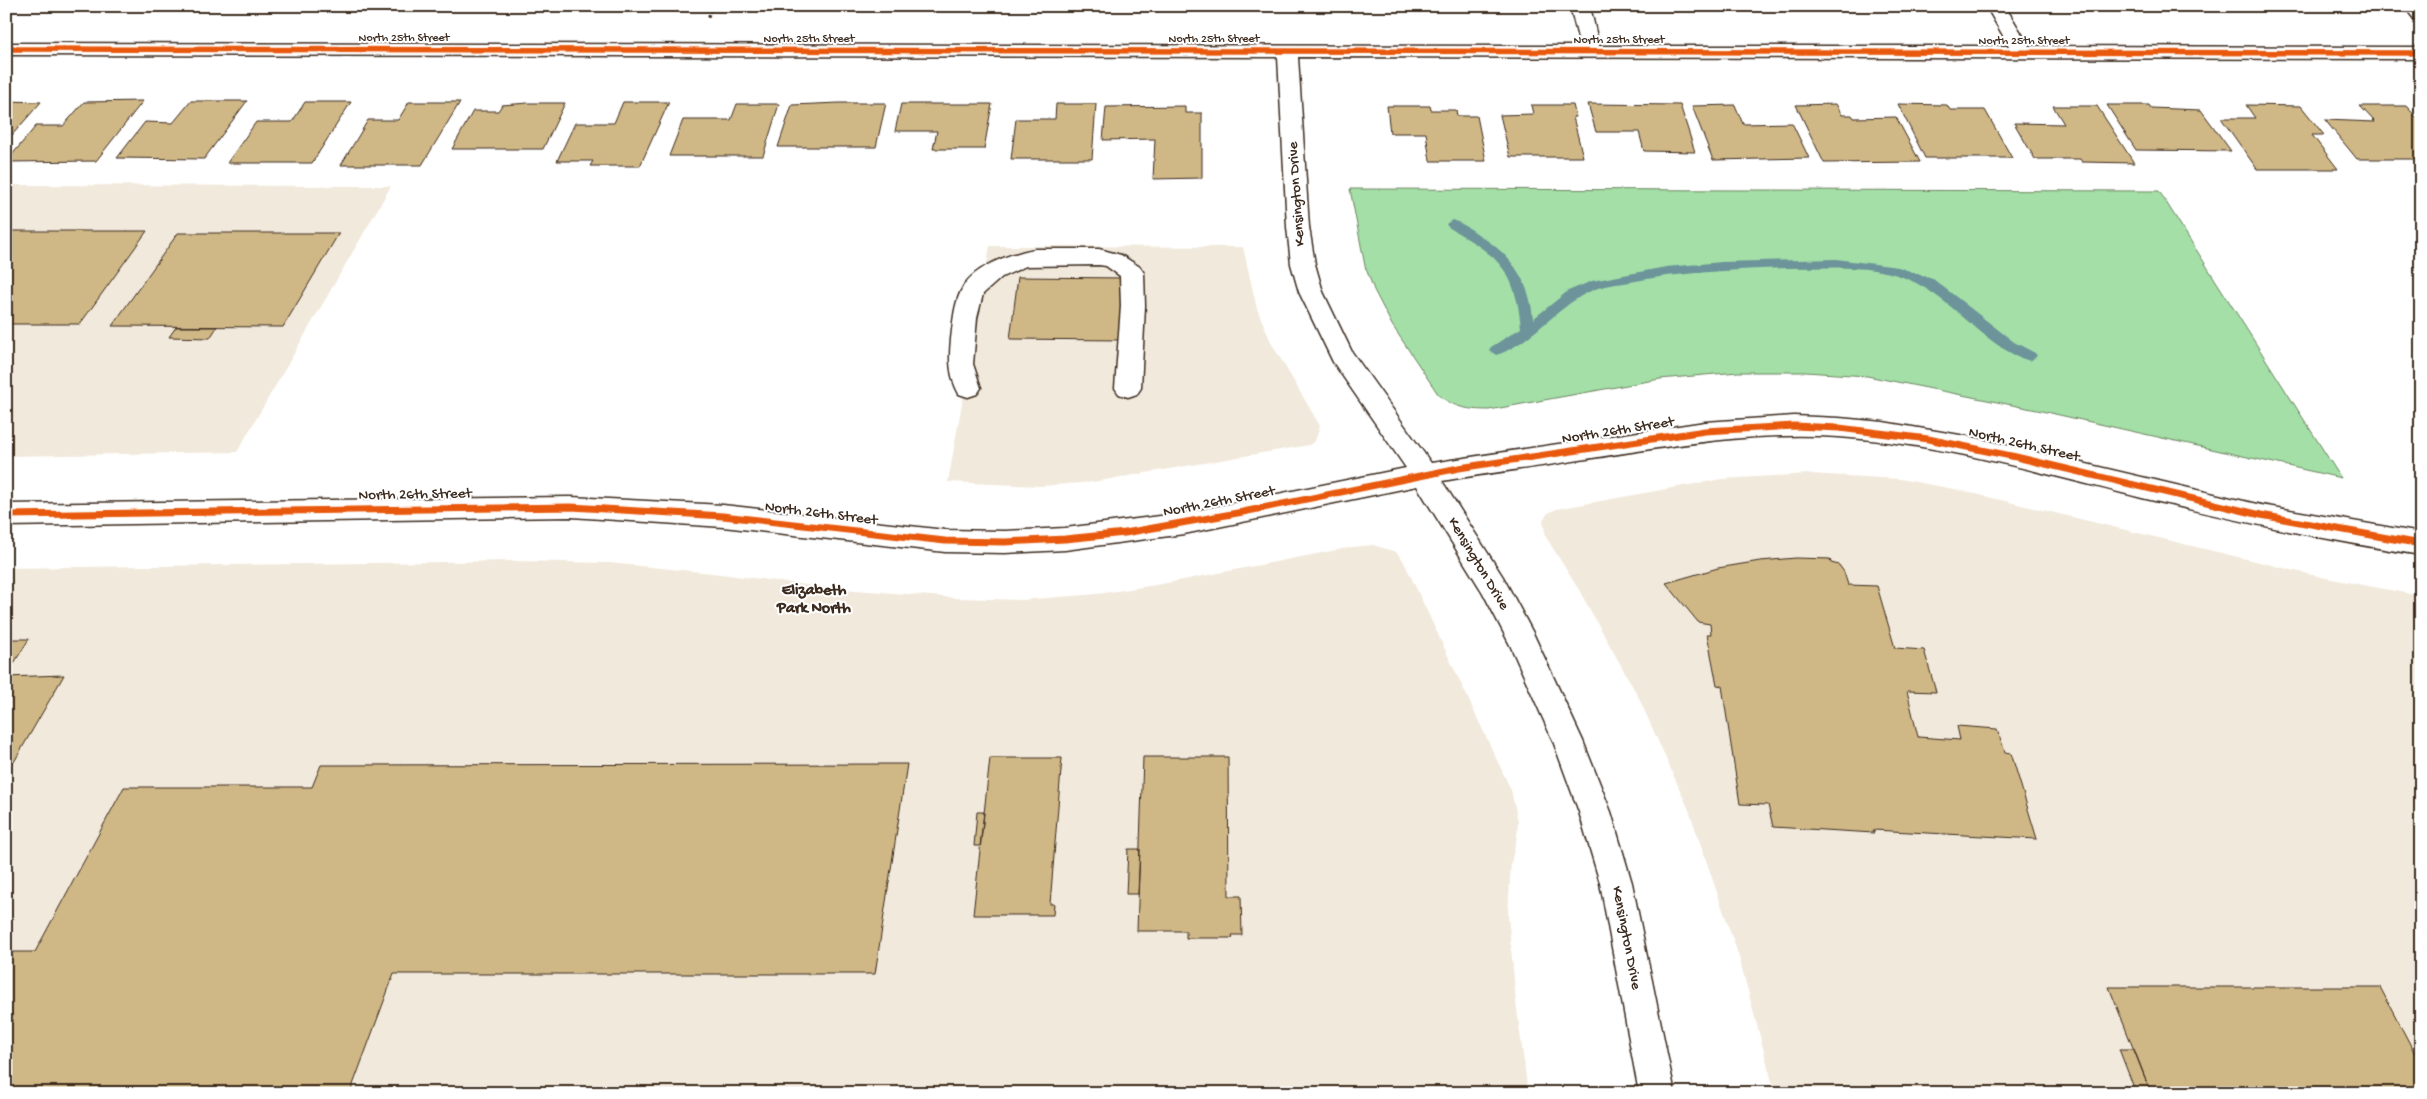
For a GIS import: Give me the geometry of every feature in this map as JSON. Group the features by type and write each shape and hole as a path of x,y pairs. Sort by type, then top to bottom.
{"street":[{"path":"1580,6 1591,52"},
{"path":"1995,6 2022,53"},
{"path":"2412,6 2421,15"},
{"name":"North 25th Street","path":"6,50 2421,53"},
{"name":"Kensington Drive","path":"1288,52 1298,227 1302,264 1311,292 1342,356 1424,474 1493,585 1523,642 1568,741 1595,812 1616,883 1657,1093"},
{"path":"968,388 961,364 965,318 972,290 994,271 1014,262 1035,257 1098,257 1113,260 1132,273 1133,306 1128,388"},
{"name":"North 26th Street","path":"6,515 571,507 723,516 929,540 1022,543 1090,538 1164,528 1424,474 1718,430 1749,427 1839,427 1886,431 1957,443 2276,520 2421,544"}],"shaded area":[{"path":"6,185 391,186 237,452 6,456"},
{"path":"990,246 1243,247 1257,309 1272,344 1320,426 1315,441 1309,445 1093,482 1041,486 948,482"},
{"path":"1809,474 1900,479 1959,490 2321,577 2421,596 2421,1093 1775,1093 1739,957 1689,810 1638,696 1579,590 1546,537 1543,520 1548,513 1557,509 1722,479"},
{"path":"1373,545 1396,552 1403,560 1511,790 1518,821 1517,837 1511,862 1508,915 1516,1002 1528,1093 6,1093 6,568 514,561 609,563 712,573 830,588 956,598 1022,600 1098,594 1162,584 1352,547"}],"green space":[{"path":"1350,189 2159,191 2341,478 2037,410 1867,376 1805,372 1738,372 1660,379 1489,410 1462,407 1444,399 1438,394 1392,325 1374,290 1365,266"}],"building":[{"path":"6,101 41,102 6,142"},
{"path":"143,101 96,161 6,162 36,126 63,126 84,102"},
{"path":"191,101 247,101 204,159 117,158 145,122 173,123"},
{"path":"305,102 351,102 312,163 227,163 256,122 292,122"},
{"path":"409,102 460,102 422,165 341,165 368,120 398,120"},
{"path":"623,102 669,102 640,166 590,166 593,161 557,161 575,123 614,123"},
{"path":"565,103 543,149 452,149 473,111 498,111 502,105"},
{"path":"886,103 876,147 778,147 792,105"},
{"path":"737,104 779,104 763,156 669,156 683,120 731,120"},
{"path":"901,104 992,104 984,149 933,149 937,131 895,131"},
{"path":"1056,104 1096,104 1092,159 1011,159 1016,119 1055,119"},
{"path":"1588,104 1680,105 1695,152 1644,151 1639,132 1596,132"},
{"path":"1836,104 1842,115 1852,115 1854,118 1896,117 1920,162 1824,163 1796,105"},
{"path":"1898,104 1947,105 1950,110 1985,110 2012,158 1925,158"},
{"path":"1531,105 1573,105 1576,117 1573,117 1583,157 1510,157 1500,115 1533,114"},
{"path":"1735,105 1743,124 1792,123 1809,158 1713,160 1692,106"},
{"path":"2107,105 2149,105 2151,108 2201,110 2231,151 2136,150"},
{"path":"2246,105 2301,106 2324,135 2312,135 2338,169 2257,169 2221,118 2255,118"},
{"path":"1185,106 1185,113 1202,113 1202,178 1153,179 1155,139 1103,140 1106,107"},
{"path":"1387,106 1430,106 1431,110 1456,110 1457,116 1477,116 1486,161 1430,161 1426,133 1390,133"},
{"path":"2053,106 2097,106 2134,163 2082,162 2080,159 2035,159 2014,123 2064,124"},
{"path":"2360,106 2406,106 2421,122 2421,159 2357,159 2325,120 2375,122"},
{"path":"6,231 147,231 80,324 6,324"},
{"path":"178,233 339,233 283,327 112,326"},
{"path":"1018,277 1125,278 1120,340 1010,339"},
{"path":"176,327 217,327 210,338 169,337"},
{"path":"1796,558 1830,559 1831,563 1839,565 1844,572 1848,585 1877,586 1895,648 1924,650 1936,692 1907,691 1918,737 1960,740 1957,726 1997,729 2005,752 2011,753 2037,839 1873,830 1874,833 1773,827 1768,805 1740,804 1722,686 1717,685 1707,634 1711,634 1710,624 1698,622 1666,583 1718,568 1760,561"},
{"path":"6,639 29,639 6,676"},
{"path":"64,675 14,762 6,762 6,677"},
{"path":"1143,757 1228,757 1229,896 1241,896 1242,935 1232,935 1233,938 1186,938 1186,931 1137,931"},
{"path":"990,758 1062,758 1050,904 1054,904 1053,915 973,915"},
{"path":"907,764 875,974 394,974 350,1093 6,1093 6,954 8,952 35,952 124,787 312,787 321,765"},
{"path":"977,812 984,812 980,846 974,846"},
{"path":"1128,849 1140,849 1138,894 1126,894"},
{"path":"2109,987 2380,987 2421,1065 2421,1093 2151,1093"},
{"path":"2119,1049 2134,1049 2151,1093 2136,1093"}],"waterway":[{"path":"1452,224 1485,244 1508,264 1516,276 1522,291 1528,330"},
{"path":"1528,330 1573,294 1592,285 1666,271 1722,266 1836,263 1898,271 1928,282 2009,345 2030,356"},
{"path":"1496,350 1528,330"}],"cycle path":[{"path":"6,49 2421,53"},
{"path":"6,515 571,507 723,516 945,541 1005,542 1125,533 1243,512 1459,468 1705,431 1748,427 1794,426 1883,432 1972,447 2261,515 2421,544"}],"district":[{"name":"Elizabeth Park North","path":"814,600"}]}
